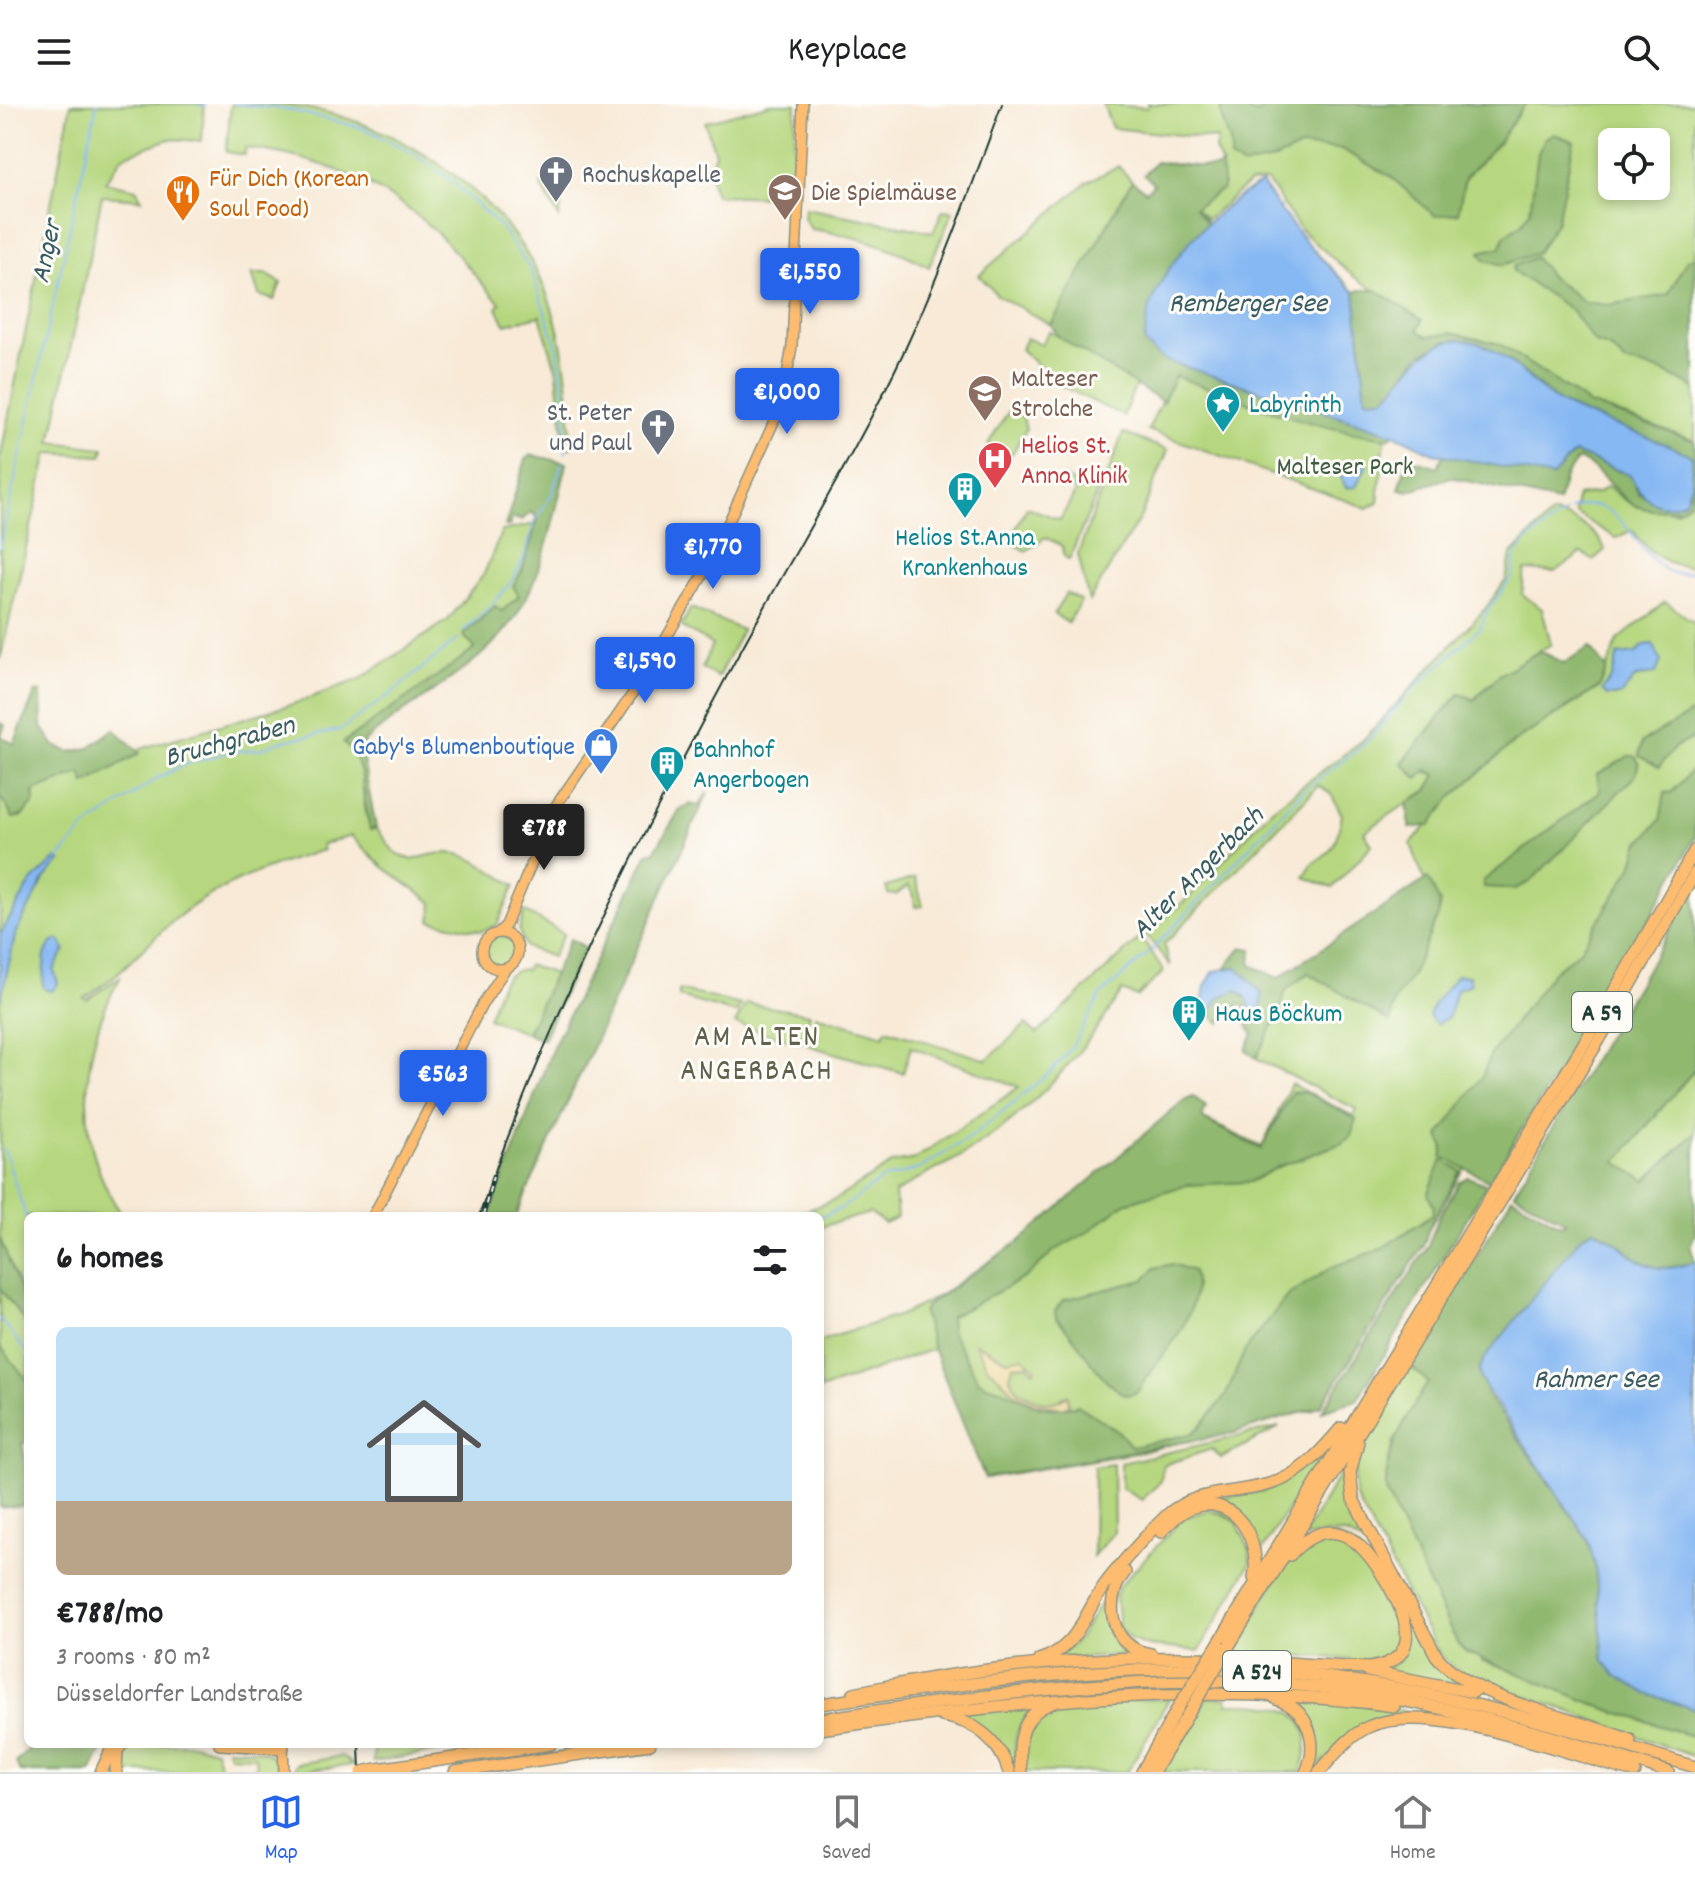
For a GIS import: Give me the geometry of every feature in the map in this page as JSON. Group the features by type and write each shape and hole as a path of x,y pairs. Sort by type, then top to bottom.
{"highway":[{"name":"A 59","path":"1510,1175 1695,850"},
{"name":"A 59","path":"1155,1772 1193,1706 1252,1587 1695,873"},
{"name":"A 59","path":"1142,1772 1179,1706 1273,1573 1364,1410"},
{"path":"1019,1666 1054,1655 1074,1640 1107,1582 1168,1515 1195,1497 1238,1492 1283,1479 1316,1457 1364,1410"},
{"path":"1364,1410 1350,1473 1359,1512 1443,1665 1461,1680 1499,1697"},
{"path":"1252,1587 1257,1564 1255,1549 1242,1522 1216,1506 1197,1506 1180,1514 1158,1534 1114,1586 1111,1614 1128,1644 1144,1653 1183,1658 1344,1667 1381,1666 1393,1659 1406,1643 1408,1630 1403,1608 1368,1550 1347,1535 1319,1534 1305,1540 1273,1573"},
{"path":"824,1702 939,1677 1019,1666 1183,1658"},
{"path":"1344,1667 1499,1697 1584,1722 1690,1766"},
{"name":"A 524","path":"824,1703 1100,1671 1248,1670 1331,1678 1449,1698 1578,1731 1690,1766"},
{"name":"A 524","path":"824,1718 1029,1691 1167,1682 1329,1690 1438,1709 1668,1772"},
{"path":"1264,1696 1296,1708 1309,1726 1312,1751 1306,1772"},
{"path":"1021,1772 1020,1741 1024,1725 1044,1706 1087,1697"},
{"path":"824,1728 1087,1697 1343,1698 1438,1709"},
{"path":"918,1716 941,1715 968,1722 996,1744 1009,1772"},
{"path":"1319,1772 1339,1748 1366,1728 1405,1717 1445,1721 1635,1772"},
{"path":"101,1772 112,1748"},
{"path":"116,1772 119,1748"},
{"path":"362,1772 524,1748"},
{"path":"455,1772 622,1748"}],"main road":[{"path":"483,1003 492,977 491,967 483,956 483,946 489,936 506,925 540,836 564,790 627,703 710,563 782,404 788,380 794,318 803,104"},
{"path":"375,1212 483,1003 506,968 518,956 518,947 513,938 518,897"},
{"path":"498,933 513,938"},
{"path":"491,967 506,968"},
{"path":"283,1748 284,1772"}],"green space":[{"path":"71,104 204,104 202,141 169,139 123,156 105,182 136,189 142,199 102,196 51,442 104,448 102,456 48,453 0,660 0,459"},
{"path":"231,104 286,105 360,123 430,158 462,181 491,208 516,238 546,290 564,357 571,448 559,446 558,438 564,438 557,372 540,316 505,324 497,308 500,303 443,239 414,213 369,185 297,157 245,148 245,155 226,152"},
{"path":"771,104 796,104 793,174 780,173 774,178 772,197 715,195 709,171 715,153 705,122"},
{"path":"1103,104 1147,108 1148,104 1695,104 1695,441 1589,404 1499,344 1451,333 1427,337 1418,330 1422,321 1353,276 1301,230 1267,181 1249,183 1207,219 1195,208 1205,200 1222,164 1215,150 1217,139 1112,128"},
{"path":"1221,104 1242,104 1251,113 1260,113 1265,104 1525,104 1498,143 1465,178 1458,213 1435,216 1390,176 1341,149 1301,147 1273,160 1242,166 1230,159 1230,144"},
{"path":"1553,134 1574,141 1557,221 1537,253 1503,265 1485,260 1480,252 1501,247 1504,236 1521,224 1530,211 1538,153 1545,138"},
{"path":"1155,162 1217,168 1222,164 1223,189 1195,208 1208,224 1192,239 1165,360 1394,434 1388,438 1306,421 1175,376 1163,402 1059,337 1051,325 1132,181 1146,191 1154,184 1144,175"},
{"path":"1118,166 1132,181 1051,325 997,295 979,275 1087,182"},
{"path":"555,176 566,178 559,218 541,185"},
{"path":"805,208 933,232 943,210 953,211 929,267 872,242 811,229 804,218"},
{"path":"1695,256 1695,388 1664,372 1625,362 1610,348 1595,343 1571,310 1513,271 1514,266 1535,257 1551,277 1584,302 1608,305 1668,295 1686,261"},
{"path":"252,274 266,274 281,283 274,300 259,295"},
{"path":"1376,290 1422,320 1418,330 1427,337 1451,333 1500,344 1589,404 1695,441 1695,482 1690,501 1674,509 1661,510 1635,505 1590,465 1578,459 1565,477 1558,502 1451,477 1408,491 1399,489 1408,458 1438,467 1444,452 1552,477 1574,453 1630,475 1639,494 1664,506 1689,494 1692,457 1559,403 1509,360 1446,341 1421,354 1385,398 1366,399 1355,292"},
{"path":"1049,331 1137,383 1123,416 1055,383 1021,349 1026,338 1041,344"},
{"name":"Malteser Park","path":"1174,375 1269,410 1385,438 1378,503 1367,508 1148,430"},
{"path":"1011,408 1023,417 1026,429 1012,454 988,444"},
{"path":"1123,433 1168,450 1141,516 1089,601 1078,554"},
{"path":"532,455 567,463 551,530 527,596 502,634 471,664 365,741 362,755 376,828 370,830 357,761 343,743 472,651 475,648 463,635 495,606 502,611 519,596 513,586 522,571 538,518 531,512 522,520 512,518 509,526 505,526 526,459"},
{"path":"1087,474 1102,481 1069,560 1064,556 1062,546 1045,537 1026,551 1009,541 1027,507 1060,520 1076,491 1061,481 1063,477 1078,485"},
{"path":"1695,482 1694,567 1674,564 1658,557 1632,530 1616,538 1575,513 1577,496 1598,493 1608,486 1633,505 1677,511 1694,490"},
{"path":"1552,514 1583,526 1597,537 1605,550 1593,560 1582,553 1555,572 1525,570 1522,594 1542,609 1551,644 1499,675 1473,700 1460,693 1402,763 1436,775 1427,790 1364,832 1372,845 1332,888 1304,877 1312,864 1333,845 1342,815 1331,794 1319,785 1164,944 1170,966 1146,934 1188,898 1272,809 1363,740 1485,609 1506,580 1511,555"},
{"path":"530,525 543,526 533,566 513,605 473,651 449,672 346,740 361,764 364,806 371,830 376,828 395,853 413,860 444,853 456,854 477,862 515,885 497,925 481,931 431,921 433,903 383,867 351,836 321,845 323,850 266,869 210,895 178,917 110,980 84,998 87,1000 121,976 96,1034 87,1097 95,1159 121,1212 24,1212 24,1376 0,1346 0,790 293,704 360,679 448,620 484,574 502,531"},
{"path":"1066,593 1081,601 1068,623 1054,614"},
{"path":"1665,602 1695,623 1695,788 1425,1234 1313,1410 1136,1453 985,1478 923,1312 933,1349 824,1389 824,1340 906,1313 938,1296 1020,1241 1183,1109 1262,1147 1291,1084 1353,1116 1356,1109 1256,1058 1281,1010 1285,991 1308,973 1431,899 1411,844 1452,797 1514,742 1600,687 1618,640"},
{"path":"691,608 742,630 718,677 702,668 712,645 681,626"},
{"path":"1590,647 1607,669 1600,686 1514,742 1452,797 1430,825 1410,828 1407,803 1427,791 1436,775 1427,770 1418,779 1402,763 1460,693 1474,700 1499,675 1540,651 1564,663"},
{"path":"41,692 42,727 55,746 69,752 89,748 114,729 140,753 85,784 81,773 34,791 35,802 22,816 13,818 0,796 0,723 5,725 1,736 14,744 35,693"},
{"path":"1695,711 1695,737 1675,747 1659,767 1639,756 1642,742"},
{"path":"1629,756 1635,756 1639,763 1635,776 1530,882 1516,889 1484,887 1483,881 1600,791 1597,775"},
{"path":"1695,767 1695,837 1630,954 1490,1181 1442,1157 1444,1148 1439,1136 1483,1075 1491,1054 1553,972 1580,950 1632,867 1639,844 1660,820 1665,793 1672,792"},
{"path":"708,792 518,1212 491,1212 553,1047 648,853 654,852 679,811 689,804 699,806"},
{"path":"915,878 923,906 915,907 914,896 908,886 896,895 888,894 886,887"},
{"path":"1428,878 1440,903 1438,916 1411,977 1394,1001 1390,1022 1308,973 1285,991 1281,1010 1256,1058 1246,1050 1253,1034 1244,1019 1244,1005 1238,1005 1220,1023 1210,1014 1220,997 1236,990 1248,1000 1257,1018 1237,967 1225,969 1242,947 1252,949 1251,965 1278,978"},
{"path":"1695,888 1695,1069 1616,1162 1646,1181 1695,1133 1695,1235 1690,1245 1695,1261 1677,1267 1650,1266 1593,1229 1581,1237 1569,1255 1486,1393 1587,1538 1595,1565 1604,1661 1674,1703 1695,1709 1695,1737 1598,1706 1466,1652 1457,1643 1386,1493 1386,1477 1393,1448 1428,1382 1410,1366 1512,1197 1561,1225 1566,1222 1514,1193"},
{"path":"524,911 564,934 552,957 526,947 519,931"},
{"path":"501,936 507,937 515,945 515,957 507,965 501,966 495,965 487,957 486,951 487,945 495,937"},
{"path":"1141,937 1164,971 1137,997 1122,991 1061,1073 1013,1119 986,1140 895,1193 897,1218 885,1224 870,1213 824,1226 824,1212 803,1212 836,1199 893,1163 915,1159 1019,1087 911,1047 903,1073 810,1046 805,1042 816,1015 884,1035 886,1029 987,1060 1026,1024 1037,1034"},
{"path":"570,939 585,947 543,1039 527,1033"},
{"path":"528,965 555,974 527,1033 488,1018 505,979 517,970 526,970"},
{"path":"679,990 741,1005 736,1013 679,997"},
{"path":"746,1003 810,1014 801,1043 735,1024"},
{"path":"1695,1069 1695,1133 1646,1181 1616,1162"},
{"path":"1292,1092 1307,1093 1356,1119 1351,1136 1342,1143 1278,1167 1250,1182 1187,1185 1125,1203 1088,1232 1054,1251 1026,1277 950,1317 951,1332 979,1381 1042,1407 1078,1405 1119,1432 1132,1447 1191,1434 1226,1395 1244,1352 1287,1296 1332,1267 1381,1249 1433,1214 1434,1206 1428,1195 1442,1160 1461,1171 1429,1228 1423,1246 1321,1406 1234,1433 985,1478 932,1346 923,1312 926,1306 1020,1241 1184,1100 1193,1096 1206,1107 1202,1115 1204,1120 1261,1149"},
{"path":"1468,1177 1487,1185 1357,1400 1322,1411 1427,1248 1439,1217 1460,1182"},
{"path":"0,1238 22,1295 24,1320 0,1289"},
{"path":"1172,1264 1193,1271 1194,1299 1182,1327 1140,1388 1126,1395 1097,1370 1056,1318 1055,1311 1063,1300 1144,1280 1155,1268"},
{"path":"0,1346 24,1376 24,1505 0,1508"},
{"path":"1410,1366 1429,1382 1393,1443 1482,1661 1515,1670 1598,1706 1695,1737 1695,1757 1538,1700 1477,1685 1441,1657 1356,1498 1354,1480 1362,1445 1379,1412"},
{"path":"1279,1427 1221,1458 1212,1449 1163,1465 1161,1481 1142,1500 1121,1488 1121,1463"},
{"path":"1321,1456 1259,1555 1252,1531 1202,1500 1264,1491"},
{"path":"1113,1464 1114,1532 1093,1556 1094,1467"},
{"path":"1345,1465 1349,1507 1374,1553 1356,1539 1341,1533 1303,1537"},
{"path":"1210,1510 1236,1521 1250,1550 1250,1564 1199,1651 1149,1646 1131,1640 1119,1627 1116,1597 1120,1585 1184,1517"},
{"path":"1334,1536 1352,1544 1365,1556 1397,1609 1404,1632 1397,1649 1382,1659 1355,1665 1351,1660 1336,1658 1234,1653 1263,1600 1287,1565 1317,1541"},
{"path":"1119,1574 1108,1615 1136,1654 1052,1660 1076,1642"},
{"path":"1407,1612 1434,1660 1457,1685 1383,1671 1400,1659"},
{"path":"1207,1698 1227,1698 1228,1704 1263,1705 1292,1713 1301,1721 1306,1733 1301,1772 1161,1772"},
{"path":"1169,1699 1127,1772 1023,1772 1027,1726 1045,1709 1075,1702 1076,1706 1115,1700"},
{"path":"1343,1701 1416,1713 1377,1719 1310,1772 1317,1751 1294,1702"},
{"path":"1037,1703 1017,1734 1016,1772 1008,1758 957,1713"},
{"path":"30,1748 103,1748 91,1772 20,1772 16,1762"},
{"path":"124,1748 208,1748 215,1750 222,1772 121,1772"},
{"path":"227,1748 267,1753 277,1763 279,1772 242,1772 256,1767 255,1756 229,1755"},
{"path":"374,1748 459,1748 373,1762"},
{"path":"342,1756 353,1765 293,1772 296,1764"}],"sand":[{"path":"975,1343 1007,1360 1023,1357 1036,1368 1034,1371 1027,1364 1013,1366 1012,1383 1022,1393 1051,1402 1068,1395 1069,1405 1062,1408 1034,1403 1014,1392 987,1366"}],"water":[{"name":"Remberger See","path":"1262,183 1305,240 1355,292 1366,399 1385,398 1415,363 1444,343 1460,340 1477,343 1496,352 1562,404 1692,456 1691,484 1685,501 1667,506 1652,502 1639,491 1630,475 1574,453 1552,477 1433,453 1394,434 1164,360 1145,344 1147,320 1167,273 1182,250 1221,211"},
{"path":"1361,460 1367,465 1356,487 1346,488 1340,475"},
{"path":"1653,644 1661,661 1656,673 1635,678 1620,696 1607,696 1602,691 1612,677 1618,655 1636,653 1644,645"},
{"path":"57,858 60,861 45,878 16,932 0,1003 0,935 31,882"},
{"path":"58,939 65,949 54,970 58,984 52,991 46,990 43,985 46,953"},
{"path":"1237,967 1262,993 1261,1007 1254,1023 1247,1018 1247,999 1237,990 1220,997 1210,1014 1201,1007 1205,986 1214,971"},
{"path":"1457,975 1469,976 1471,984 1457,989 1448,1017 1437,1024 1429,1017 1434,1003"},
{"name":"Rahmer See","path":"1593,1229 1651,1266 1677,1267 1695,1261 1695,1709 1647,1694 1615,1675 1604,1661 1595,1565 1587,1538 1480,1379 1479,1369 1485,1358 1581,1237"}],"waterway":[{"name":"Anger","path":"0,547 97,104"},
{"name":"Bruchgraben","path":"234,104 290,110 363,128 411,152 446,176 500,226 531,270 557,347 565,397 566,453"},
{"name":"Bruchgraben","path":"200,106 205,105"},
{"name":"Bruchgraben","path":"534,522 552,494 562,463"},
{"name":"Alter Angerbach","path":"1570,510 1591,505 1608,511 1623,523 1662,568 1677,574 1695,570"},
{"name":"Alter Angerbach","path":"824,1215 842,1208 883,1179 919,1169 973,1135 1051,1072 1072,1047 1101,995 1150,952 1302,792 1366,743 1409,693 1480,628 1487,611 1512,578 1515,557 1526,541 1566,512"},
{"name":"Bruchgraben","path":"463,631 499,597 517,573 533,525"},
{"name":"Bruchgraben","path":"58,860 85,828 156,779 183,765 229,752 262,749 277,742 340,730 392,693 458,639"},
{"name":"Bruchgraben","path":"4,1149 24,1212"},
{"name":"Anger","path":"0,1319 24,1349"}],"tram line":[{"path":"480,1212 535,1070 598,928 704,719 847,461 907,345 945,256 1002,104"},
{"path":"359,1748 360,1772"}],"railway":[{"path":"484,1212 493,1176"}],"place":[{"name":"Rochuskapelle","path":"556,204"},
{"name":"Die Spielmäuse","path":"785,222"},
{"name":"Für Dich (Korean Soul Food)","path":"183,223"},
{"name":"Malteser Strolche","path":"985,423"},
{"name":"Labyrinth","path":"1223,434"},
{"name":"St. Peter und Paul","path":"658,457"},
{"name":"Helios St. Anna Klinik","path":"995,490"},
{"name":"Helios St.Anna Krankenhaus","path":"965,520"},
{"name":"Gaby's Blumenboutique","path":"601,776"},
{"name":"Bahnhof Angerbogen","path":"667,794"},
{"name":"Haus Böckum","path":"1189,1043"}],"district":[{"name":"AM ALTEN ANGERBACH","path":"757,1052"}]}
